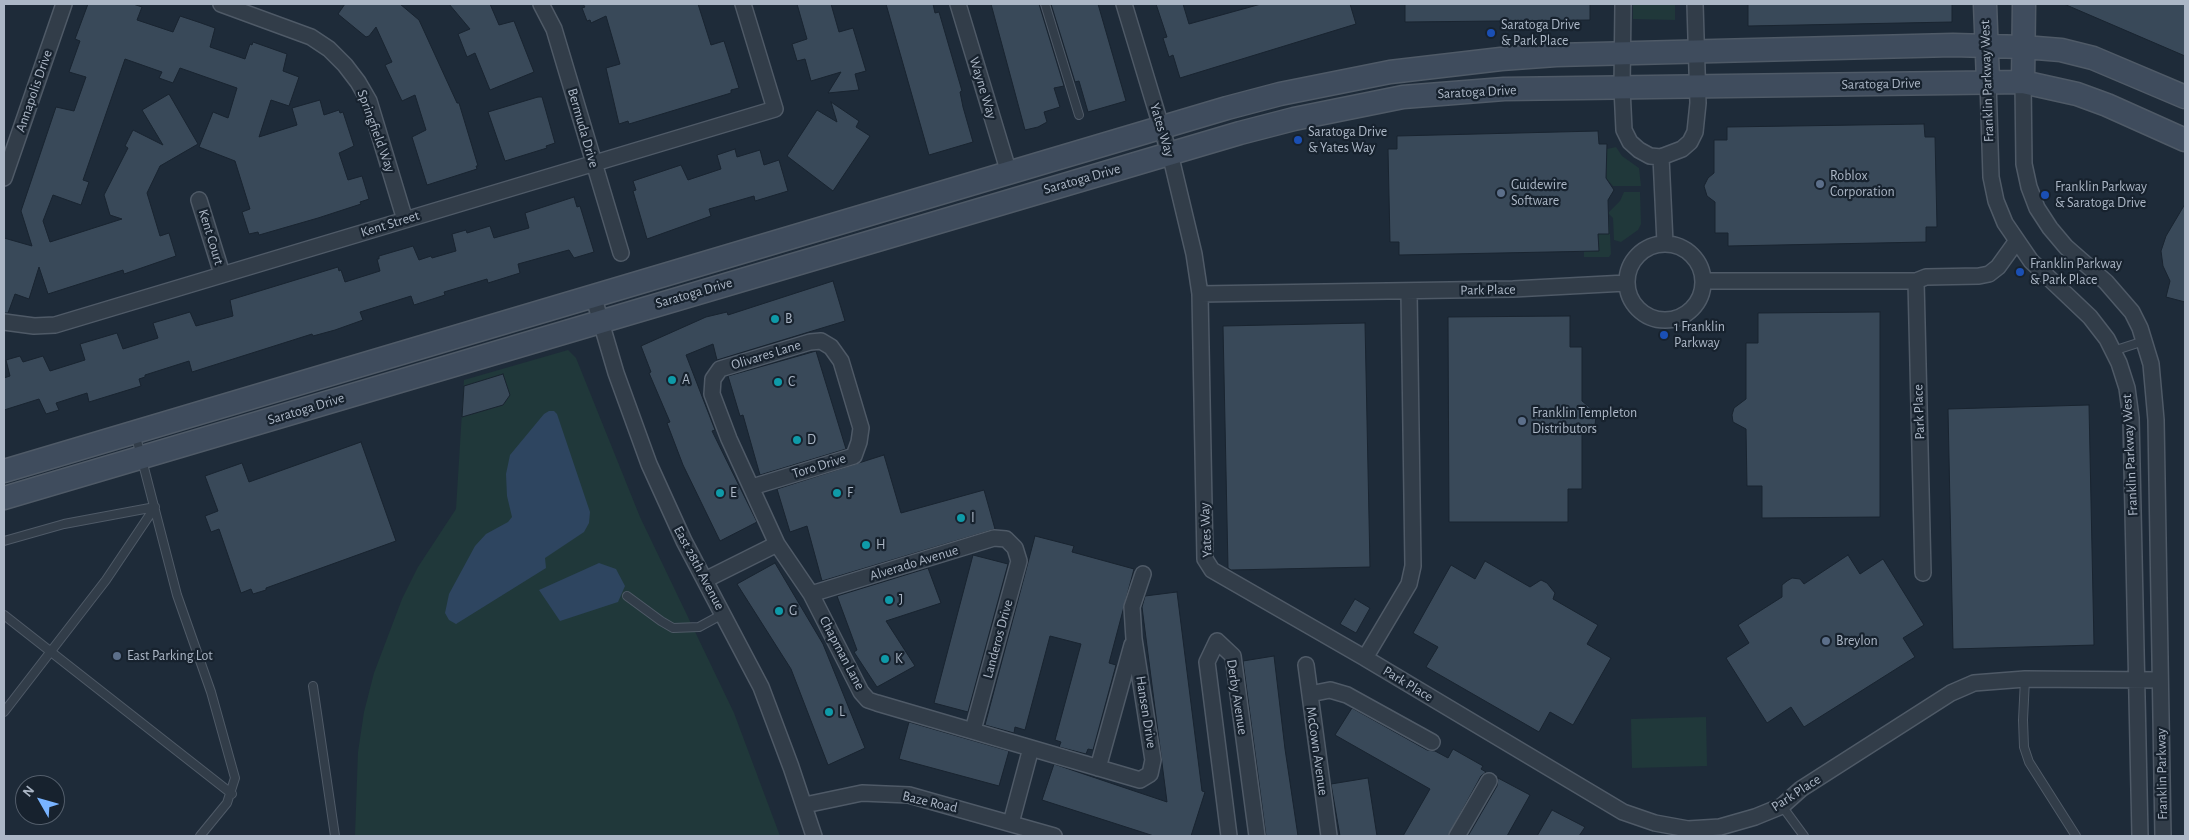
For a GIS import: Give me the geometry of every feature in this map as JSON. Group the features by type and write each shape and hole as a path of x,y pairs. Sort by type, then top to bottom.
{"main road":[{"name":"Franklin Parkway West","path":"1985,4 1988,81"},
{"name":"Franklin Parkway West","path":"2023,82 2024,4"},
{"name":"Saratoga Drive","path":"4,471 593,295 1280,94 1390,72 1501,59 1696,51 2024,47 2060,50 2093,58 2185,97"},
{"name":"Saratoga Drive","path":"4,498 600,320 1169,154 1294,119 1403,97 1504,90 1698,88 1988,81 2023,82 2049,86 2108,105 2185,140"}],"street":[{"name":"Annapolis Drive","path":"4,178 64,4"},
{"name":"Springfield Way","path":"221,4 312,37 329,49 345,65 369,101 405,220"},
{"name":"Bermuda Drive","path":"542,4 554,29 620,253"},
{"name":"Kent Street","path":"4,322 34,326 55,325 775,109 744,4"},
{"name":"Wayne Way","path":"958,4 1009,173"},
{"name":"Yates Way","path":"1124,4 1186,213 1200,294 1205,559 1212,570 1364,658"},
{"path":"1623,4 1624,54 1622,88 1624,125 1630,142 1650,156 1662,157 1674,154 1690,142 1698,120 1695,4"},
{"name":"Franklin Parkway West","path":"1988,81 1991,177 1996,201 2005,223 2016,242 2031,261 2090,317 2107,339 2127,388 2131,418 2137,712"},
{"name":"Franklin Parkway West","path":"2023,82 2024,164 2029,187 2037,208 2050,228 2066,247 2106,282 2132,312 2145,341 2154,384 2156,420 2160,712"},
{"path":"1662,157 1665,243"},
{"name":"Kent Court","path":"199,200 222,274"},
{"path":"1703,281 1916,281 1926,277 1989,274 1998,267 2016,242"},
{"path":"1665,243 1680,246 1692,254 1700,266 1703,281 1701,296 1693,308 1680,317 1666,320 1651,318 1638,310 1629,298 1626,283 1628,268 1637,255 1650,246 1665,243"},
{"name":"Park Place","path":"1916,281 1923,574"},
{"name":"Park Place","path":"1200,294 1408,292 1626,283"},
{"path":"1364,658 1409,584 1413,566 1408,292"},
{"name":"East 28th Avenue","path":"593,295 616,374 649,464 668,507 760,687 814,836"},
{"name":"Olivares Lane","path":"713,379 720,369 730,364 810,342 821,341 831,347 841,361 852,394"},
{"name":"Chapman Lane","path":"713,379 712,394 728,439 777,544 811,594 854,678 868,700 1140,780"},
{"name":"Toro Drive","path":"752,487 854,456 861,428 852,394"},
{"name":"Alverado Avenue","path":"811,594 994,538 1006,539 1015,548"},
{"path":"705,580 777,544"},
{"name":"Landeros Drive","path":"973,730 1019,561 1015,548"},
{"name":"Hansen Drive","path":"1140,780 1150,774 1153,760 1134,639 1132,607 1143,574"},
{"name":"Hansen Drive","path":"1098,768 1134,639"},
{"name":"Derby Avenue","path":"1228,836 1207,662 1216,641 1233,656 1257,836"},
{"name":"Park Place","path":"1364,658 1623,812 1655,823 1688,830 1720,827 1755,817 1782,806 1801,789 1951,693 1974,683 2025,679 2160,680"},
{"name":"McCown Avenue","path":"1306,665 1329,836"},
{"path":"1310,694 1330,690 1347,695 1432,742"},
{"name":"Franklin Parkway","path":"2137,712 2140,836"},
{"name":"Franklin Parkway","path":"2160,712 2163,836"},
{"path":"1011,824 1031,748"},
{"path":"1457,836 1489,781"},
{"name":"Baze Road","path":"804,806 862,793 909,795 1054,836"}],"lane":[{"path":"1045,4 1079,115"},
{"path":"2113,351 2145,341"},
{"path":"134,432 177,595 211,692 235,778 232,794 200,836"},
{"path":"4,541 64,524 155,507"},
{"path":"4,712 106,580 155,507"},
{"path":"628,596 661,622 673,628 698,627 723,614"},
{"path":"4,615 232,794"},
{"path":"2025,679 2022,720 2024,746 2029,762 2076,836"},
{"path":"313,686 335,836"},
{"path":"1782,806 1804,836"}],"green space":[{"path":"1633,4 1675,4 1675,20 1633,19"},
{"path":"1616,147 1622,156 1639,168 1641,186 1613,186 1606,178 1607,149"},
{"path":"1624,192 1640,192 1641,224 1638,230 1621,242 1614,240 1613,218 1608,213 1620,201"},
{"path":"1609,215 1611,254 1609,257 1584,257 1584,251 1599,251 1598,234 1609,234"},
{"path":"568,350 576,358 640,517 734,713 780,836 355,836 358,752 364,712 374,673 402,599 418,567 456,509 464,380"},
{"path":"1706,717 1707,766 1632,768 1631,719"}],"water":[{"path":"554,411 557,414 590,512 589,523 584,532 545,558 546,568 456,624 449,620 445,613 449,594 475,546 486,534 508,522 512,517 507,496 506,474 510,455 544,414"},
{"path":"599,563 616,569 625,586 618,602 560,621 539,590"}],"building":[{"path":"88,4 133,4 142,7 137,20 173,32 180,16 201,23 215,28 210,47 245,59 250,44 252,45 253,42 287,54 283,71 299,77 289,106 271,100 259,137 297,125 292,108 320,100 324,115 339,110 340,113 343,112 354,146 339,153 348,180 362,176 369,199 360,202 361,204 318,218 259,235 258,232 249,234 242,212 250,209 235,161 199,147 213,112 228,118 237,88 180,68 173,83 159,78 162,72 125,59 83,180 89,182 81,205 53,195 43,221 50,242 122,219 110,215 104,195 128,148 125,146 133,130 163,145 142,110 169,94 198,144 160,166 147,193 160,236 169,233 176,256 124,274 123,270 48,294 39,267 29,299 15,294 8,313 4,313 4,238 32,246 21,211 56,107 74,111 86,77 69,72 80,41 75,39"},
{"path":"345,4 400,4 419,20 457,103 459,103 478,166 476,166 477,169 427,185 412,137 426,130 415,95 402,101 385,65 392,62 376,27 366,37 338,14"},
{"path":"449,4 490,4 499,25 514,21 534,72 490,90 475,53 467,57 458,34 470,29"},
{"path":"583,4 698,4 711,45 724,41 739,88 731,90 731,93 629,124 628,121 619,124 606,68 620,64 606,16 591,23 590,20 587,21 582,8 585,7"},
{"path":"797,4 831,4 839,32 853,28 866,71 855,74 859,90 828,93 841,72 811,81 805,59 797,61 792,44 807,39"},
{"path":"886,4 933,4 935,13 939,12 962,91 960,92 963,107 973,142 929,155"},
{"path":"991,4 1039,4 1064,86 1054,88 1060,107 1044,112 1047,122 1038,127 1025,130"},
{"path":"1051,4 1098,4 1126,101 1088,112 1079,81 1075,82"},
{"path":"1156,4 1183,4 1189,24 1261,4 1350,4 1356,24 1180,78 1173,55 1169,57 1163,38 1167,37"},
{"path":"1405,4 1590,4 1590,20 1405,22"},
{"path":"1748,4 1952,4 1952,22 1748,26"},
{"path":"2064,4 2185,4 2185,56"},
{"path":"542,97 555,143 546,146 547,148 505,161 488,112"},
{"path":"831,102 859,121 856,127 870,136 833,191 787,156 817,110 837,122"},
{"name":"Roblox Corporation","path":"1924,124 1925,137 1935,137 1937,227 1926,227 1926,242 1728,246 1728,233 1715,233 1715,202 1707,196 1704,186 1708,178 1714,173 1714,140 1727,140 1727,127"},
{"name":"Guidewire Software","path":"1598,131 1599,144 1607,144 1606,178 1614,190 1608,200 1609,234 1598,234 1599,251 1399,255 1399,242 1390,242 1388,149 1397,149 1397,136"},
{"path":"735,149 737,157 760,150 764,165 779,160 788,191 755,201 754,196 709,209 711,216 647,239 633,191 636,190 633,181 681,165 688,180 721,169 717,155"},
{"path":"574,197 577,207 580,206 594,252 574,258 569,250 518,264 520,273 488,283 487,279 444,292 445,295 414,305 411,296 360,312 363,320 335,330 313,336 312,334 192,372 189,361 145,375 145,377 139,379 141,386 89,402 87,393 56,403 59,410 46,414 39,399 4,410 4,378 10,376 6,360 20,356 23,362 43,356 50,371 85,360 80,344 117,333 123,349 158,338 153,323 190,312 196,326 233,316 230,300 338,267 345,282 380,271 377,259 379,259 379,256 413,246 419,260 456,251 452,234 466,230 467,233 490,226 494,238 529,228 525,213"},
{"path":"2185,204 2185,302 2166,297 2170,281 2163,266 2161,251 2166,236"},
{"path":"833,281 845,321 717,360 713,344 686,355 715,430 712,431 757,522 720,541 683,465 667,423 670,422 649,373 651,372 641,346 706,317 727,312 728,315"},
{"path":"1880,312 1880,517 1762,518 1762,486 1747,486 1746,429 1733,422 1732,415 1734,408 1746,399 1746,343 1758,343 1758,313"},
{"name":"Franklin Templeton Distributors","path":"1570,316 1570,347 1582,347 1582,401 1593,410 1596,417 1595,425 1590,431 1582,432 1582,489 1568,489 1568,522 1449,522 1448,317"},
{"path":"1365,323 1370,567 1231,570 1228,568 1223,326"},
{"path":"816,351 846,449 760,475 743,415 740,416 728,376"},
{"path":"503,374 510,395 503,405 462,417 464,386"},
{"path":"2089,405 2094,645 1953,649 1948,409"},
{"path":"361,442 396,541 266,588 266,590 253,594 251,589 241,593 219,529 211,532 205,516 218,511 205,476 242,463 249,482"},
{"path":"884,455 901,513 984,490 995,529 822,581 807,526 790,532 777,489"},
{"path":"1035,536 1074,546 1072,552 1134,569 1109,663 1116,665 1093,750 1088,749 1086,754 1059,747 1061,742 1055,740 1081,644 1050,636 1025,730 1015,727 1014,733 985,725"},
{"path":"973,555 1008,564 968,712 934,703"},
{"name":"Breylon","path":"1848,555 1860,574 1883,559 1924,625 1903,638 1915,657 1804,727 1791,707 1767,723 1726,658 1749,643 1738,625 1782,597 1782,585 1787,581 1792,578 1800,579 1804,584"},
{"path":"1485,561 1530,587 1541,580 1547,583 1555,593 1553,599 1598,625 1587,644 1611,658 1573,725 1550,712 1539,732 1426,667 1438,647 1413,633 1451,565 1475,579"},
{"path":"775,563 823,644 865,748 828,765 791,669 737,584"},
{"path":"928,568 941,603 886,621 915,666 877,687 854,652 857,650 837,596"},
{"path":"1177,592 1202,791 1205,792 1191,836 1154,836 1042,800 1054,764 1167,802 1142,607 1145,596"},
{"path":"1355,599 1370,608 1356,633 1340,624"},
{"path":"1274,656 1298,836 1266,836 1243,661"},
{"path":"1352,708 1427,750 1435,751 1448,758 1453,749 1483,766 1481,769 1486,772 1481,776 1448,836 1403,836 1430,789 1335,735"},
{"path":"909,722 1009,751 999,786 899,759"},
{"path":"1368,778 1377,836 1340,836 1331,784"},
{"path":"1498,778 1530,795 1507,836 1468,836 1497,786"},
{"path":"1552,810 1585,827 1579,836 1537,836"}],"place":[{"name":"Saratoga Drive & Park Place","path":"1491,33"},
{"name":"Saratoga Drive & Yates Way","path":"1298,140"},
{"name":"Roblox Corporation","path":"1820,184"},
{"name":"Guidewire Software","path":"1501,193"},
{"name":"Franklin Parkway & Saratoga Drive","path":"2045,195"},
{"name":"Franklin Parkway & Park Place","path":"2020,272"},
{"name":"B","path":"775,319"},
{"name":"1 Franklin Parkway","path":"1664,335"},
{"name":"A","path":"672,380"},
{"name":"C","path":"778,382"},
{"name":"Franklin Templeton Distributors","path":"1522,421"},
{"name":"D","path":"797,440"},
{"name":"E","path":"720,493"},
{"name":"F","path":"837,493"},
{"name":"I","path":"961,518"},
{"name":"H","path":"866,545"},
{"name":"J","path":"889,600"},
{"name":"G","path":"779,611"},
{"name":"Breylon","path":"1826,641"},
{"name":"East Parking Lot","path":"117,656"},
{"name":"K","path":"885,659"},
{"name":"L","path":"829,712"}]}
